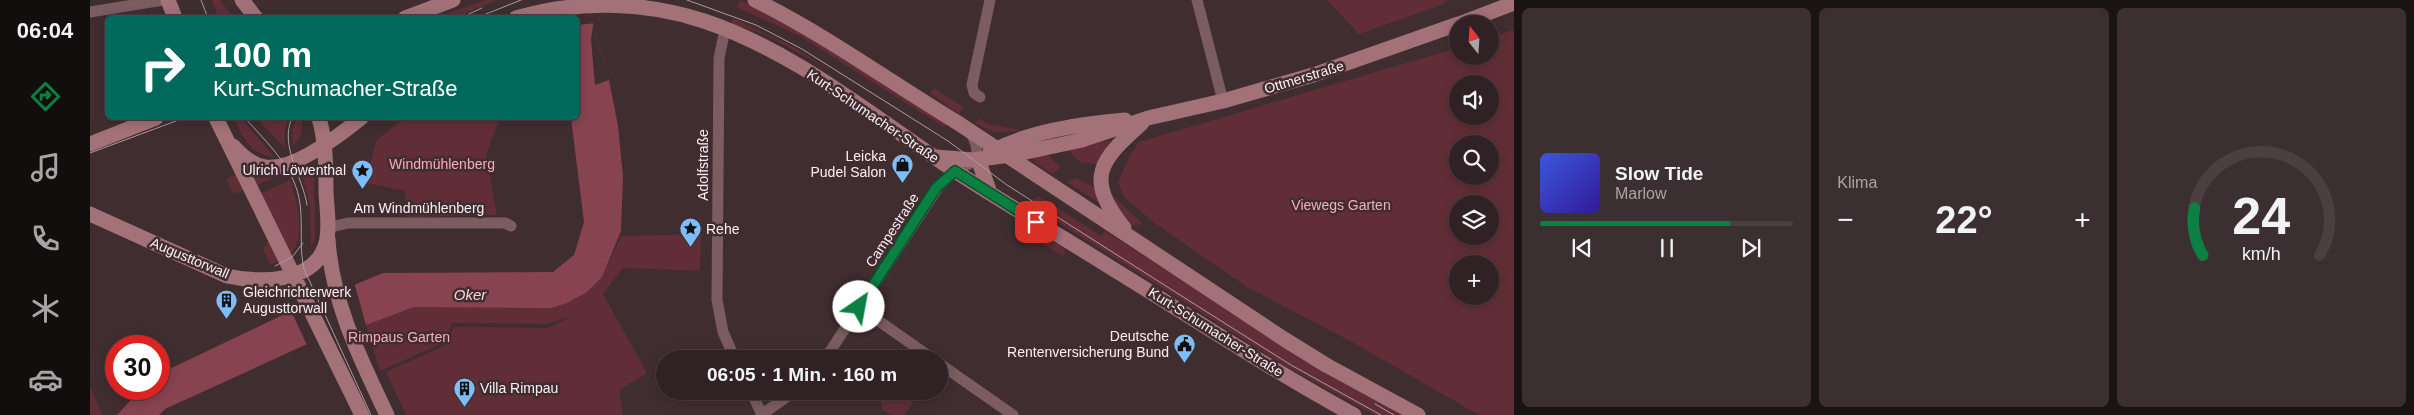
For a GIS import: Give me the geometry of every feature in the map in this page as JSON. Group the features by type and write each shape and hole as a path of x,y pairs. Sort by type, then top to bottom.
{"main road":[{"path":"168,0 174,15"},
{"path":"242,0 254,15"},
{"path":"413,15 453,0"},
{"path":"755,0 792,18 843,48 896,85 972,132 1326,365 1418,415"},
{"name":"Ottmerstraße","path":"1482,15 1514,3"},
{"name":"Kurt-Schumacher-Straße","path":"526,15 542,10 581,4 631,4 662,9 725,29 764,47 818,78 990,193 1255,358 1354,415"},
{"name":"Ottmerstraße","path":"978,159 1001,152 1033,136 1080,125 1148,118 1223,101 1312,75 1449,27"},
{"path":"1133,238 1108,206 1101,174 1110,152 1148,118"},
{"path":"90,144 151,120"},
{"path":"217,120 307,301 361,415"},
{"path":"319,120 324,144 329,263 334,287 349,332 386,415"},
{"path":"226,140 256,165 272,167 291,162 324,144 358,120"},
{"path":"935,156 962,160 978,159 990,193"},
{"name":"Augusttorwall","path":"90,214 227,276 241,279 267,280 294,275"},
{"path":"294,275 304,269 320,254 326,242 327,228"}],"street":[{"path":"90,12 163,0"},
{"path":"980,97 974,93 972,85 990,0"},
{"path":"1197,0 1223,101"},
{"name":"Adolfstraße","path":"725,29 719,58 717,300 723,332 731,350"},
{"path":"972,132 978,159"},
{"name":"Campestraße","path":"831,350 936,188 955,171 978,159"},
{"name":"Am Windmühlenberg","path":"327,228 348,223 505,223 511,226"},
{"path":"859,307 920,350"},
{"path":"948,370 1013,415"},
{"path":"755,400 762,415 783,400"}],"green space":[{"path":"212,0 220,0 231,15 217,15"},
{"path":"486,0 497,0 461,15 443,15"},
{"path":"740,0 777,17 948,124 944,127 800,36 737,7"},
{"path":"1327,0 1449,0 1439,6 1359,34"},
{"path":"733,18 796,48 827,69 767,35 731,24"},
{"name":"Viewegs Garten","path":"1514,30 1514,415 1479,415 1354,343 1247,287 1156,224 1124,197 1118,182 1131,154 1139,142 1449,50 1449,65 1499,65 1499,35"},
{"path":"934,88 963,107 959,114 930,93"},
{"path":"980,119 988,124 1024,131 994,132 974,123"},
{"path":"235,120 243,120 274,157 259,153 249,144"},
{"path":"258,120 288,120 284,134 286,149"},
{"path":"296,120 302,120 300,136 293,146 292,129"},
{"name":"Windmühlenberg","path":"402,120 499,120 486,154 497,215 406,217 405,191 366,183 376,141"},
{"path":"1109,140 1112,145 1100,165 1080,162 1068,150"},
{"path":"1047,154 1060,167 1053,174 1034,162 1035,157"},
{"path":"248,168 280,172 282,174 257,185"},
{"path":"314,169 315,239 311,246 310,205 302,174"},
{"path":"236,174 243,190 234,194 226,179"},
{"path":"1076,178 1099,190 1101,204 1067,182"},
{"path":"290,180 298,208 299,229 298,239 290,255 259,194"},
{"path":"1112,195 1143,224 1131,226 1125,222"},
{"path":"1039,196 1101,236 1105,231 1293,351 1406,415 1375,415 1286,366 1063,225 1020,205"},
{"path":"1039,233 1065,249 1063,256 1033,238"},
{"name":"Rimpaus Garten","path":"701,234 700,271 623,268 603,294 647,373 619,390 623,415 406,415 386,372 446,345 454,327 547,328 576,315 547,324 452,323 445,342 380,371 366,325 414,307 478,307 602,277 621,236"},
{"path":"268,238 278,262 270,264 262,247 266,247"},
{"path":"90,386 102,415 90,415"},
{"path":"881,400 909,400 913,403 904,415 893,415 882,410"}],"water":[{"name":"Oker","path":"599,0 593,25 609,80 618,126 623,177 621,231 602,277 587,292 567,303 551,308 414,307 366,325 316,340 165,409 159,415 117,415 131,400 170,400 170,369 291,311 383,273 553,272 574,255 584,222 571,120 580,120 580,16"}],"pier":[{"path":"554,0 602,0 596,23 580,25 580,15 551,15"},
{"path":"593,25 609,80 595,85 591,40"},
{"path":"354,282 366,325 308,347 290,309"}],"tram line":[{"path":"201,0 207,15"},
{"path":"484,15 521,0"},
{"path":"687,0 756,25 802,49 948,141 1007,185 1188,300 1291,365 1381,415"},
{"path":"467,15 482,8"},
{"path":"90,153 179,120"},
{"path":"247,120 279,157 293,179 300,204 304,269 371,415"},
{"path":"291,120 288,139 290,150 307,205"},
{"path":"275,266 292,257 303,243"},
{"path":"1375,404 1394,415"}],"place":[{"name":"Leicka Pudel Salon","path":"902,183"},
{"name":"Ulrich Löwenthal","path":"362,189"},
{"name":"Rehe","path":"690,248"},
{"name":"Gleichrichterwerk Augusttorwall","path":"227,319"},
{"name":"Deutsche Rentenversicherung Bund","path":"1185,363"},
{"name":"Villa Rimpau","path":"464,407"}],"route":[{"path":"859,307 936,188 955,171 1036,222"}]}
